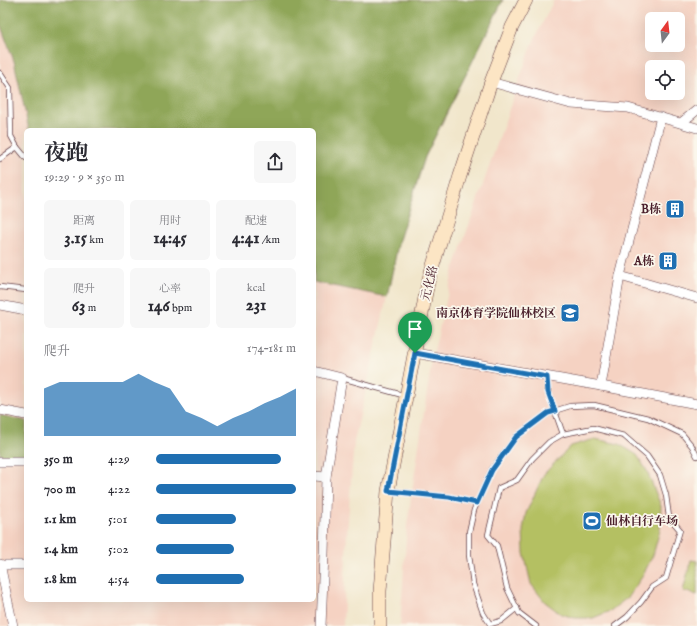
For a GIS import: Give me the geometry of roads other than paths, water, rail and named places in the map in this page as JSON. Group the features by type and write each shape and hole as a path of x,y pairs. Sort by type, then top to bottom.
{"street":[{"name":"元化路","path":"380,626 380,591 388,491 428,282 490,82 512,27 526,0"},
{"path":"490,82 571,104 628,108 697,128"},
{"path":"681,124 697,110"},
{"path":"601,386 620,276 661,118"},
{"path":"620,276 697,298"},
{"path":"0,305 24,310"},
{"path":"415,353 697,404"},
{"path":"316,372 342,378 326,478 321,626"},
{"path":"0,410 24,415"},
{"path":"0,462 24,462"},
{"path":"316,476 326,478"},
{"path":"316,555 324,554"},
{"path":"13,626 0,564 24,565"}],"lane":[{"path":"0,73 10,88 11,136 24,156"},
{"path":"0,159 17,147"},
{"path":"0,287 24,290"},
{"path":"547,377 548,392 563,434"},
{"path":"342,378 407,396"},
{"path":"517,608 501,621 490,624 483,613 473,584 469,555 469,532 474,510 492,470 516,437 548,413 570,406 594,405 648,418 682,434 692,446 697,456"},
{"path":"536,626 520,613 517,608 507,588 497,546 488,535 500,488 517,480 532,459 549,442 563,434 593,428 624,436 647,456 660,475 666,495 669,517 680,530 666,578 652,587 627,617 615,626"},
{"path":"388,491 449,497 477,503"}],"place":[{"name":"B栋","path":"675,209"},
{"name":"A栋","path":"668,261"},
{"name":"南京体育学院仙林校区","path":"570,313"},
{"name":"仙林自行车场","path":"592,521"}]}
